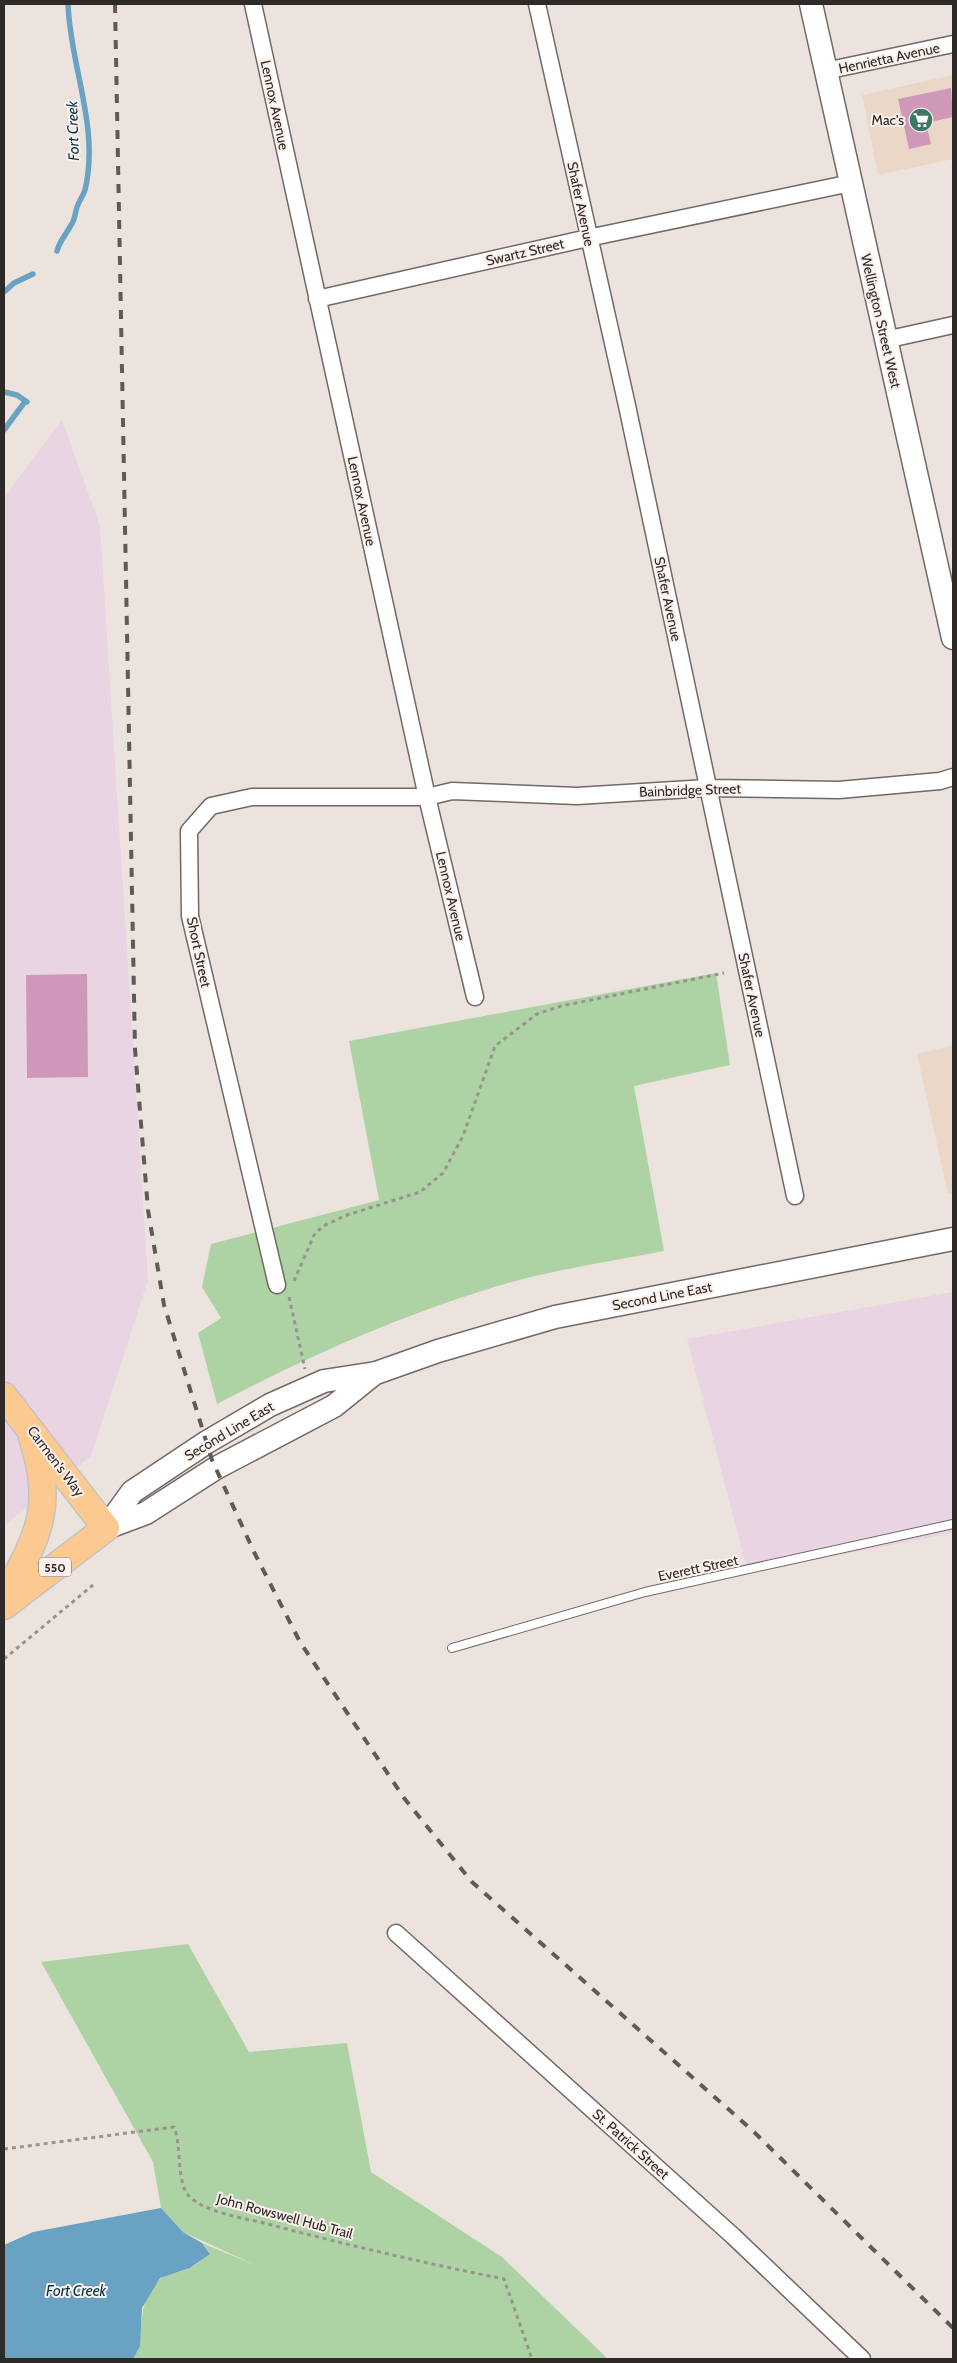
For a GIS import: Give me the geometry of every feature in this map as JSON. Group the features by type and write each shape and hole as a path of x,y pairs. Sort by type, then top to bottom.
{"highway":[{"name":"Carmen's Way","path":"4,1396 106,1528"},
{"path":"4,1599 33,1546 41,1517 43,1489 40,1462 28,1425"},
{"name":"Second Line East","path":"4,1606 106,1528"}],"main road":[{"name":"Wellington Street West","path":"811,4 953,638"},
{"name":"Second Line East","path":"106,1528 146,1513 216,1468 334,1406 376,1373 438,1351 555,1316 953,1239"}],"street":[{"name":"Lennox Avenue","path":"253,4 427,798 475,997"},
{"name":"Shafer Avenue","path":"537,4 626,401 795,1196"},
{"name":"Henrietta Avenue","path":"825,71 953,44"},
{"name":"Swartz Street","path":"317,299 588,238 850,183"},
{"path":"885,340 953,326"},
{"name":"Bainbridge Street","path":"427,798 452,791 577,796 707,788 839,790 940,781 953,777"},
{"name":"Short Street","path":"284,1286 190,916 189,831 211,806 252,797 427,798"},
{"name":"St. Patrick Street","path":"396,1933 733,2236 862,2359"}],"lane":[{"name":"Everett Street","path":"452,1648 645,1592 953,1524"}],"path":[{"path":"284,1286 314,1235 323,1226 347,1214 420,1192 443,1172 463,1136 495,1046 531,1018 537,1014 562,1006 724,973"},
{"path":"289,1296 306,1372"},
{"path":"4,1659 93,1585"},
{"name":"John Rowswell Hub Trail","path":"4,2149 174,2127 179,2139 181,2174 189,2196 210,2209 312,2236 504,2279 532,2359"}],"shaded area":[{"path":"953,75 953,159 878,175 862,95"},
{"path":"62,420 100,526 148,1280 91,1456 4,1526 4,498"},
{"path":"953,1045 953,1193 948,1194 917,1054"},
{"path":"953,1292 953,1533 748,1573 687,1339"}],"green space":[{"path":"716,973 730,1065 634,1086 664,1251 508,1283 433,1307 323,1352 217,1404 198,1333 221,1318 202,1287 211,1244 379,1200 349,1041"},
{"path":"188,1944 249,2052 347,2043 371,2172 502,2257 608,2359 133,2359 139,2339 143,2309 151,2289 168,2274 191,2268 210,2253 202,2243 257,2266 183,2232 161,2208 153,2162 41,1962"}],"water":[{"name":"Fort Creek","path":"161,2208 183,2232 202,2243 210,2254 190,2268 160,2278 142,2308 140,2346 133,2359 4,2359 4,2245 33,2232"}],"building":[{"name":"Mac's","path":"951,88 953,117 926,123 931,144 909,149 898,99"},
{"path":"87,974 88,1077 27,1078 26,975"}],"waterway":[{"name":"Fort Creek","path":"57,251 73,221 85,190 89,166 87,120 70,27 68,4"},
{"name":"Fort Creek","path":"4,292 14,283 33,274"},
{"name":"Fort Creek","path":"4,392 17,395 27,402 24,403 4,430"}],"railway":[{"path":"115,4 135,1049 148,1210 164,1305 212,1460 254,1552 300,1642 404,1798 472,1882 753,2131 953,2328"}],"place":[{"name":"Mac's","path":"921,120"}]}
